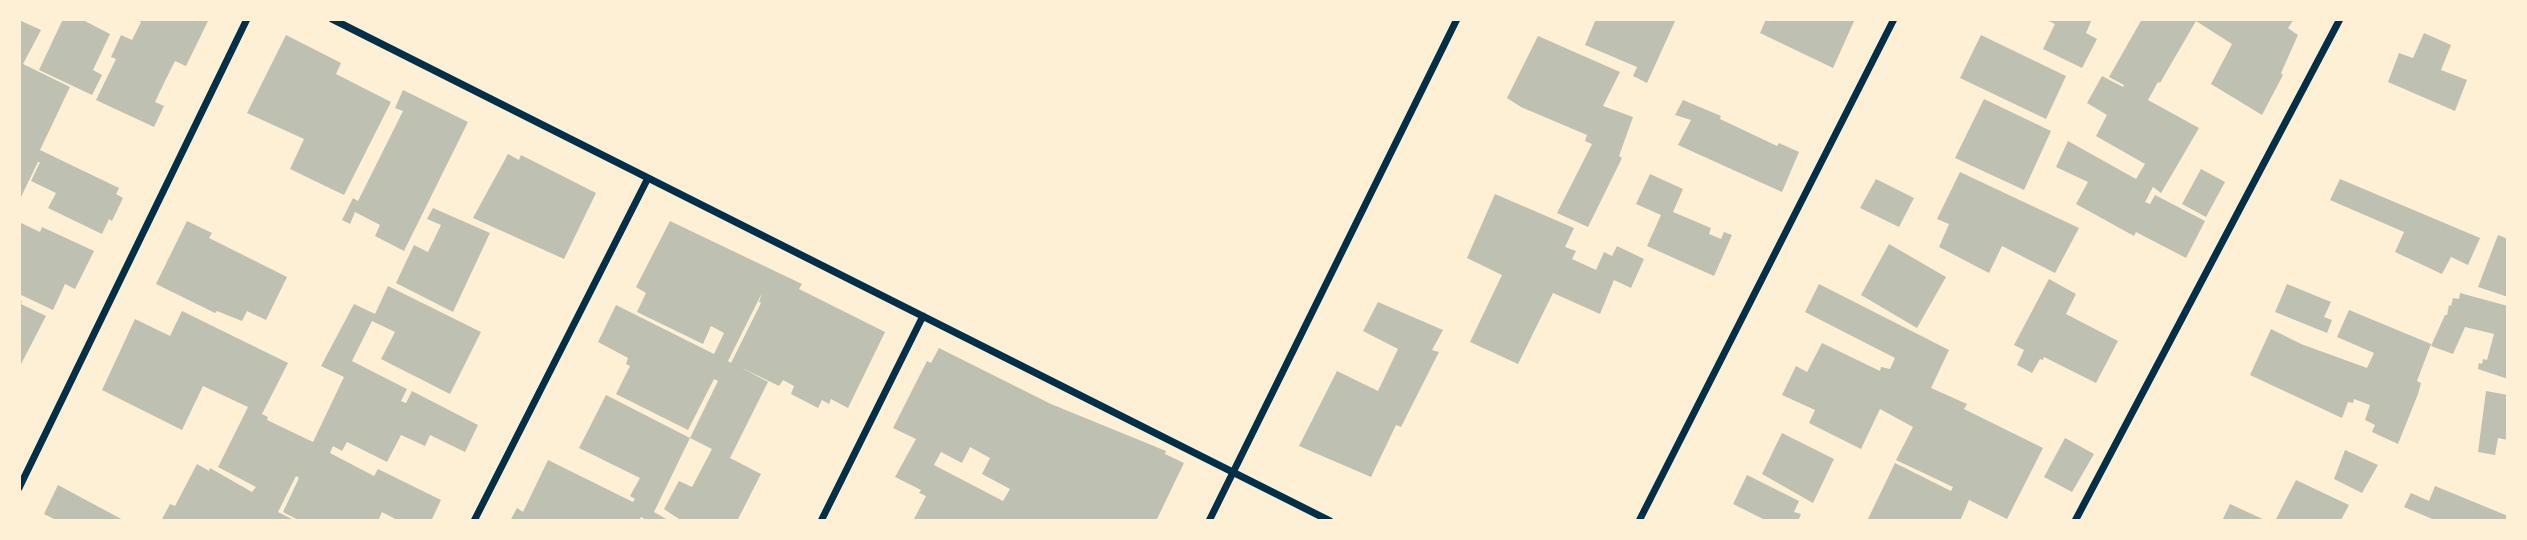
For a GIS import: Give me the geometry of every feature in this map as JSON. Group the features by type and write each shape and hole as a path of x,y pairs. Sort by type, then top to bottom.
{"street":[{"path":"19,488 247,19"},
{"path":"331,19 1330,521"},
{"path":"1209,521 1457,19"},
{"path":"1639,521 1894,19"},
{"path":"2075,521 2340,19"},
{"path":"474,521 648,178"},
{"path":"821,521 923,316"}],"building":[{"path":"63,19 81,19 110,34 93,70 102,75 92,95 39,70"},
{"path":"135,19 208,21 186,66 175,61 155,102 164,106 154,127 96,100 116,59 111,57 121,35 132,40 141,22"},
{"path":"1596,19 1676,19 1647,83 1633,76 1637,67 1585,45"},
{"path":"1766,19 1855,19 1833,68 1760,33"},
{"path":"2044,19 2092,19 2086,33 2097,39 2082,68 2043,49 2055,24"},
{"path":"2142,19 2294,19 2288,28 2298,35 2281,73 2283,75 2262,115 2211,84 2232,44 2196,21 2148,100 2199,128 2161,193 2153,187 2145,202 2150,204 2155,195 2205,221 2186,258 2136,232 2134,236 2076,204 2088,182 2056,167 2068,141 2136,179 2145,164 2096,136 2107,115 2087,103 2102,76 2123,87 2124,85 2109,77"},
{"path":"19,20 41,30 23,64 70,87 40,150 119,188 116,194 123,198 102,234 48,208 56,193 31,181 40,162 19,201"},
{"path":"2424,33 2451,45 2441,70 2467,80 2455,111 2388,82 2399,53 2413,58"},
{"path":"286,35 341,63 336,74 391,102 344,195 290,169 304,139 247,113"},
{"path":"1981,35 2066,76 2046,119 1960,78"},
{"path":"1538,36 1620,72 1603,106 1633,117 1619,156 1622,158 1588,227 1557,213 1592,144 1585,141 1587,135 1521,107 1507,98"},
{"path":"403,90 468,122 404,251 375,236 380,225 355,212 350,224 342,220 353,198 358,201 403,111 395,108"},
{"path":"1984,99 2051,131 2024,190 1955,158"},
{"path":"1683,100 1721,116 1720,119 1777,146 1779,143 1799,152 1782,192 1678,145 1691,120 1675,115"},
{"path":"508,154 519,160 521,155 596,193 564,259 473,218"},
{"path":"2201,169 2225,182 2206,217 2182,204"},
{"path":"1960,172 2079,228 2055,273 2002,246 1989,273 1939,247 1949,224 1937,219"},
{"path":"1650,174 1683,189 1673,212 1711,228 1709,234 1721,239 1724,232 1732,235 1714,276 1647,246 1661,215 1636,204"},
{"path":"1876,179 1914,198 1899,227 1860,208"},
{"path":"2340,179 2480,238 2468,265 2451,257 2442,274 2395,252 2404,232 2330,200"},
{"path":"1495,194 1574,228 1565,247 1576,251 1572,259 1596,270 1604,252 1612,256 1617,246 1644,259 1631,288 1614,280 1600,314 1553,293 1518,364 1470,342 1502,275 1467,258"},
{"path":"433,208 490,233 453,312 396,283 414,245 428,252 441,225 427,219"},
{"path":"187,221 212,233 209,238 287,277 266,320 247,311 242,321 217,311 215,313 156,284"},
{"path":"670,221 802,284 799,289 885,332 848,408 831,399 829,404 822,400 818,408 791,394 794,386 783,380 779,386 740,367 768,382 730,458 761,474 737,521 682,521 664,509 679,481 692,487 712,449 690,438 718,381 714,379 688,430 616,394 630,366 626,364 628,358 598,342 616,305 714,354 724,333 711,326 703,344 637,312 646,293 636,287","holes":["762,293 761,303 731,363 728,361"]},
{"path":"19,222 40,232 42,227 94,251 75,289 65,284 53,310 19,294"},
{"path":"2498,235 2508,239 2508,297 2478,287"},
{"path":"1889,244 1946,277 1917,328 1861,295"},
{"path":"2049,279 2076,294 2066,314 2118,341 2096,383 2044,357 2032,373 2017,365 2024,350 2014,345"},
{"path":"1819,284 1949,350 1931,388 1967,404 1964,409 2043,448 2007,519 1969,500 1960,521 1867,521 1895,463 1951,491 1953,487 1896,460 1913,427 1880,409 1861,449 1809,423 1815,410 1782,395 1796,366 1807,372 1822,343 1880,371 1881,367 1890,369 1895,358 1805,312"},
{"path":"2287,284 2331,302 2324,317 2332,320 2327,333 2275,312"},
{"path":"388,286 481,332 450,394 381,359 395,332 372,321 352,361 407,389 401,401 406,403 412,391 478,425 465,452 430,435 425,446 401,435 387,462 347,442 342,451 333,446 330,453 374,476 378,469 441,500 431,521 399,521 382,512 378,521 300,521 283,512 299,478 296,476 278,512 296,521 161,521 170,504 175,506 197,464 209,471 210,468 252,492 256,487 218,467 248,407 203,386 182,430 102,390 135,319 170,336 182,311 288,363 262,414 268,417 267,420 313,442 344,377 321,366 354,304 375,314"},
{"path":"2460,293 2508,306 2508,379 2478,369 2483,359 2487,360 2494,334 2465,327 2453,354 2431,346 2447,315 2449,305 2451,306 2453,298 2459,299"},
{"path":"19,300 22,301 21,304 46,316 19,368"},
{"path":"1378,302 1443,330 1432,350 1439,352 1401,427 1396,425 1371,477 1299,446 1337,371 1378,391 1398,349 1363,331"},
{"path":"2349,310 2431,344 2417,381 2421,383 2418,394 2398,444 2372,432 2375,425 2365,420 2370,405 2354,399 2353,403 2348,402 2342,418 2250,375 2271,329 2301,344 2367,368 2374,353 2337,337"},
{"path":"939,348 1051,404 1166,451 1165,454 1184,463 1156,521 914,519 926,496 919,493 921,490 895,477 916,439 893,428 927,361 931,363","holes":["970,447 990,458 982,474 1010,489 1003,501 934,465 941,452 962,463"]},
{"path":"2486,391 2508,395 2508,440 2498,438 2495,455 2478,452"},
{"path":"606,395 690,438 654,512 670,521 648,521 641,517 639,521 510,521 517,508 523,512 548,460 633,502 635,499 630,496 640,478 579,448"},
{"path":"1782,433 1834,459 1813,503 1762,474"},
{"path":"2065,438 2094,454 2072,492 2044,477"},
{"path":"2345,450 2378,465 2362,493 2334,479"},
{"path":"1747,475 1799,501 1794,512 1801,514 1798,521 1767,521 1733,504"},
{"path":"2296,480 2349,505 2341,520 2275,521"},
{"path":"58,485 125,521 58,521 44,514"},
{"path":"2435,486 2508,516 2506,521 2437,521 2404,507 2411,493 2429,501"},
{"path":"2230,504 2267,521 2222,521"}]}
